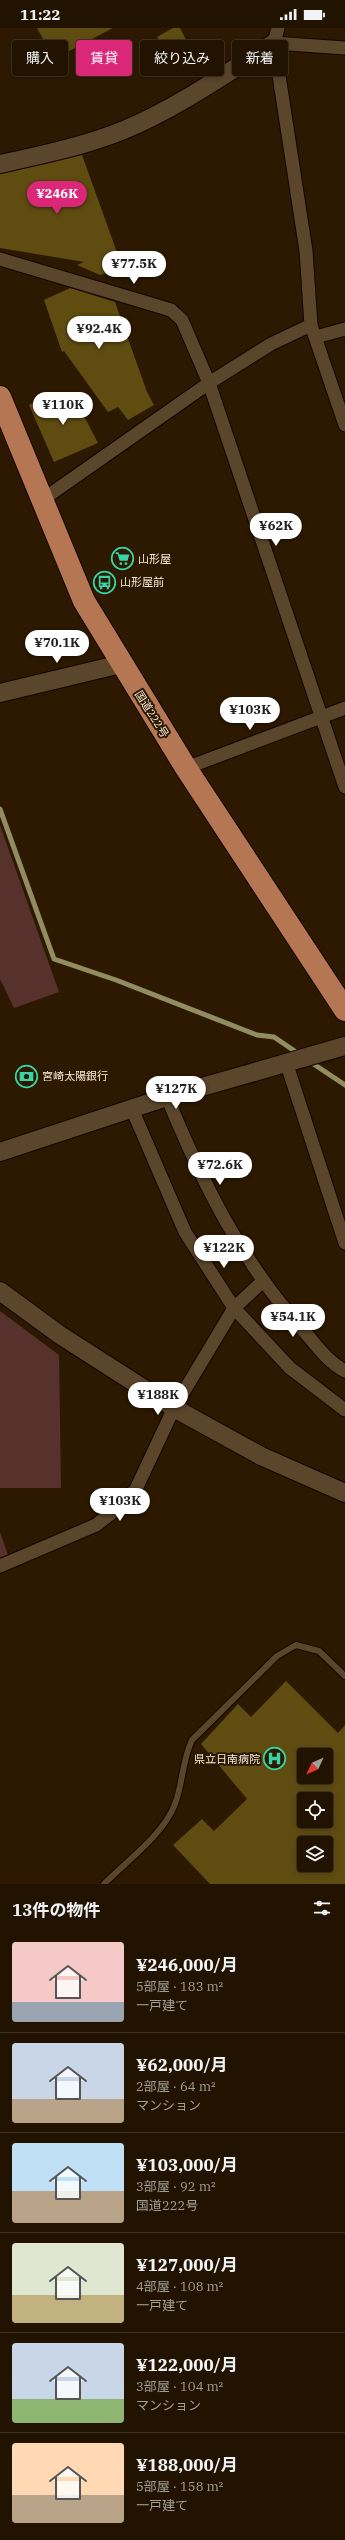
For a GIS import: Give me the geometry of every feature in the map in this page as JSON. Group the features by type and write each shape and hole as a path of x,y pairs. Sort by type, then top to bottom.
{"highway":[{"name":"国道222号","path":"0,397 84,601 121,664 186,768 345,1010"}],"street":[{"path":"276,36 306,251 311,325 345,425"},
{"path":"0,164 48,154 123,131 172,108 276,36 345,48"},
{"path":"0,259 171,310 182,320 209,383 345,787"},
{"path":"42,500 209,383 271,344 311,325"},
{"path":"316,337 345,329"},
{"path":"0,693 121,664"},
{"path":"186,768 322,718 345,708"},
{"path":"0,1152 167,1097 287,1064 345,1046"},
{"path":"287,1064 345,1243"},
{"path":"167,1097 192,1160 222,1216 263,1281 284,1310 330,1360 345,1371"},
{"path":"132,1108 185,1232 234,1308 290,1368 345,1410"},
{"path":"0,1566 96,1525 118,1508 136,1489 174,1408 234,1308 263,1281"},
{"path":"0,1291 60,1335 174,1408 261,1456 345,1493"}],"lane":[{"path":"104,1884 167,1822 176,1803 184,1755 192,1740 277,1656 296,1645 319,1651 345,1676"}],"shaded area":[{"path":"0,825 59,992 14,1008 0,979"},
{"path":"0,1311 59,1355 61,1488 0,1488"},
{"path":"0,1532 10,1561 0,1566"}],"building":[{"path":"37,28 113,28 90,40 76,40 76,47 68,52 68,40 44,40"},
{"path":"173,28 180,28 186,40 159,40 157,37"},
{"path":"82,155 123,269 100,275 77,265 84,262 0,248 0,174"},
{"path":"70,288 115,302 147,392 154,405 128,420 118,407 108,412 64,351 62,352 44,300"},
{"path":"50,393 56,401 72,393 98,443 54,462 29,405"},
{"path":"286,1681 338,1733 345,1725 345,1884 210,1884 173,1845 202,1819 214,1831 247,1799 201,1744 238,1704 251,1717"}],"waterway":[{"path":"0,809 54,959 116,980 257,1035 274,1037 299,1054"},
{"path":"309,1061 345,1085"}],"place":[{"name":"山形屋","path":"122,559"},
{"name":"山形屋前","path":"104,582"},
{"name":"宮崎太陽銀行","path":"27,1076"},
{"name":"県立日南病院","path":"275,1759"}]}
